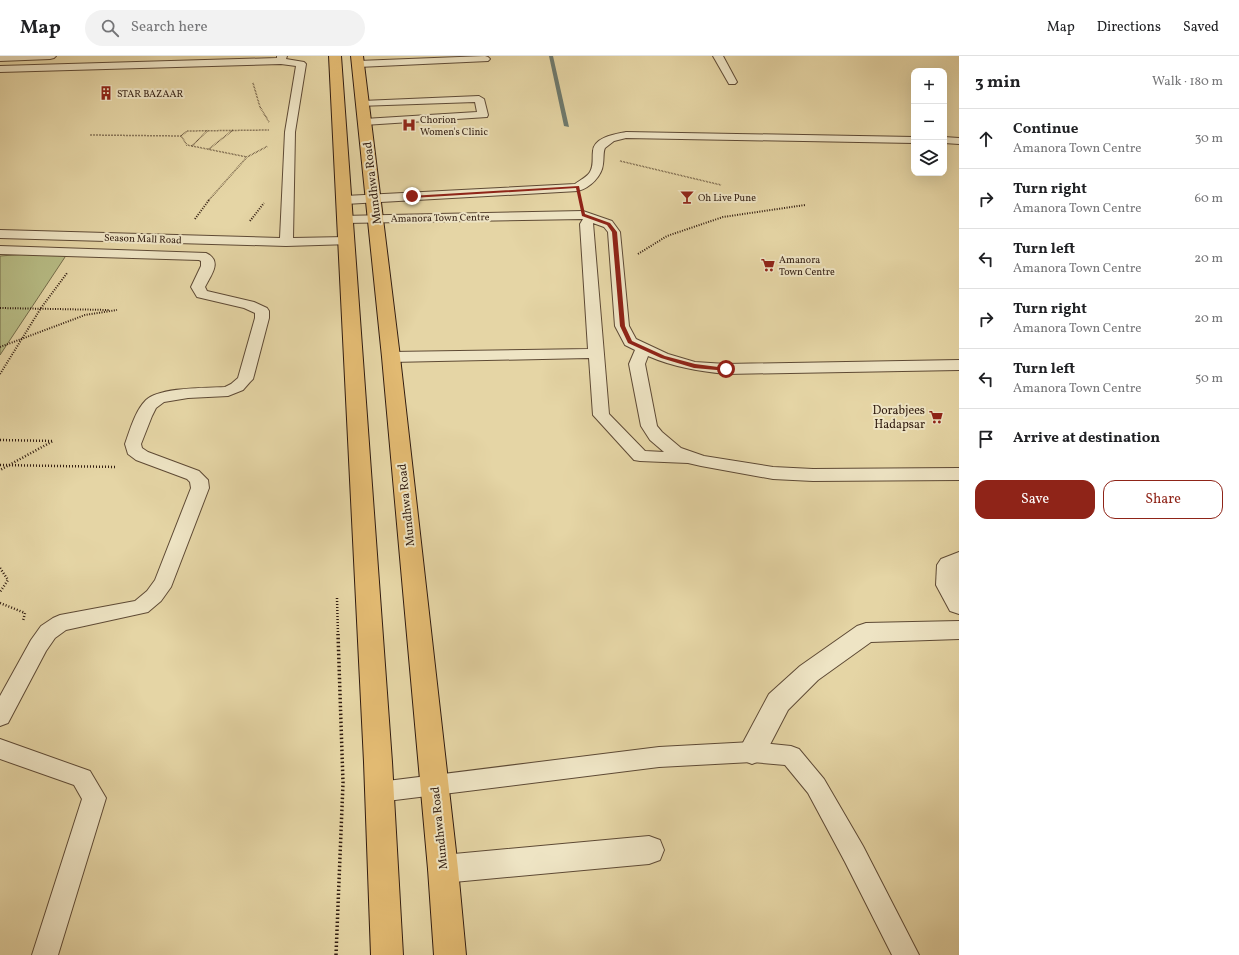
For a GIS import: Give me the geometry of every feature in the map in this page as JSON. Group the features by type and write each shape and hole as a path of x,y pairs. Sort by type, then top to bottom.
{"highway":[{"path":"335,56 380,792 387,955"},
{"name":"Mundhwa Road","path":"358,60 391,357 435,786 450,955"}],"street":[{"path":"0,58 50,56"},
{"path":"959,560 950,565 948,585 959,605"},
{"path":"752,752 778,702 809,673 866,633 959,630"},
{"path":"443,869 649,850"}],"lane":[{"path":"718,56 732,82"},
{"path":"0,70 281,59 301,64 290,132 286,242"},
{"path":"358,60 485,59"},
{"path":"362,104 479,99 482,115 364,122"},
{"path":"694,459 640,456 601,415 586,224 587,216 578,187 596,175 599,164 598,149 603,143 612,138 626,135 911,140"},
{"path":"947,140 959,141"},
{"name":"Amanora Town Centre","path":"345,220 375,208 578,187"},
{"name":"Amanora Town Centre","path":"345,220 375,208 587,216 608,224 614,232 622,326 630,342 663,357 694,366 726,369 959,365"},
{"name":"Season Mall Road","path":"0,234 286,242 345,220"},
{"path":"0,250 201,256 208,259 208,266 198,287 202,294 213,298 256,306 262,311 262,318 246,379 238,387 228,391 164,396 153,401 148,408 133,444 134,450 142,456 193,475 199,480 200,488 164,582 154,596 141,607 60,623 48,632 38,646 0,717"},
{"path":"643,349 637,364 649,426 656,436 675,452 701,461 773,473 813,475 959,474"},
{"path":"391,357 596,353"},
{"path":"0,749 16,756 82,778 94,798 45,955"},
{"path":"380,792 659,758 752,752 791,756 816,786 854,854 906,955"}],"path":[{"path":"253,84 260,107 270,123"},
{"path":"90,135 180,136 187,131 233,129 271,130 273,128"},
{"path":"209,149 233,129"},
{"path":"192,146 208,130"},
{"path":"180,136 187,145 247,157"},
{"path":"192,224 212,195 247,157 269,145"},
{"path":"598,156 721,185"},
{"path":"249,221 266,201"},
{"path":"617,267 667,236 693,226 723,217 804,205"},
{"path":"0,374 41,308 68,271"},
{"path":"0,308 117,310 86,315 0,347"},
{"path":"0,440 53,441 0,470"},
{"path":"0,465 120,467"},
{"path":"0,568 8,580 0,592"},
{"path":"336,955 343,783 337,595"}],"green space":[{"path":"69,251 0,355 0,256"}],"waterway":[{"path":"551,56 567,126"}],"place":[{"name":"STAR BAZAAR","path":"106,93"},
{"name":"Chorion Women's Clinic","path":"409,125"},
{"name":"Oh Live Pune","path":"687,197"},
{"name":"Amanora Town Centre","path":"768,265"},
{"name":"Dorabjees Hadapsar","path":"936,417"}],"route":[{"path":"412,196 578,187 583,215 608,224 614,232 622,326 630,342 663,357 694,366 726,369"}]}
